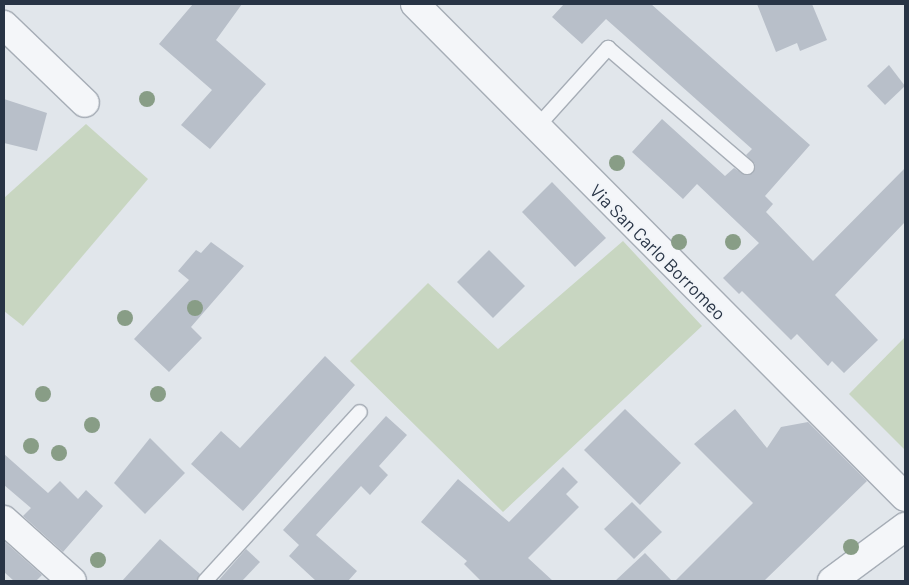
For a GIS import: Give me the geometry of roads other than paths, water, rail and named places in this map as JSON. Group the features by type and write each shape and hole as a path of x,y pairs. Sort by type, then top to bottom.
{"street":[{"name":"Via San Carlo Borromeo","path":"415,4 536,128 905,497"},
{"path":"4,25 85,103"},
{"path":"4,520 72,581"},
{"path":"832,581 905,527"}],"lane":[{"path":"536,128 608,48 747,166"},
{"path":"204,581 360,412"}]}
